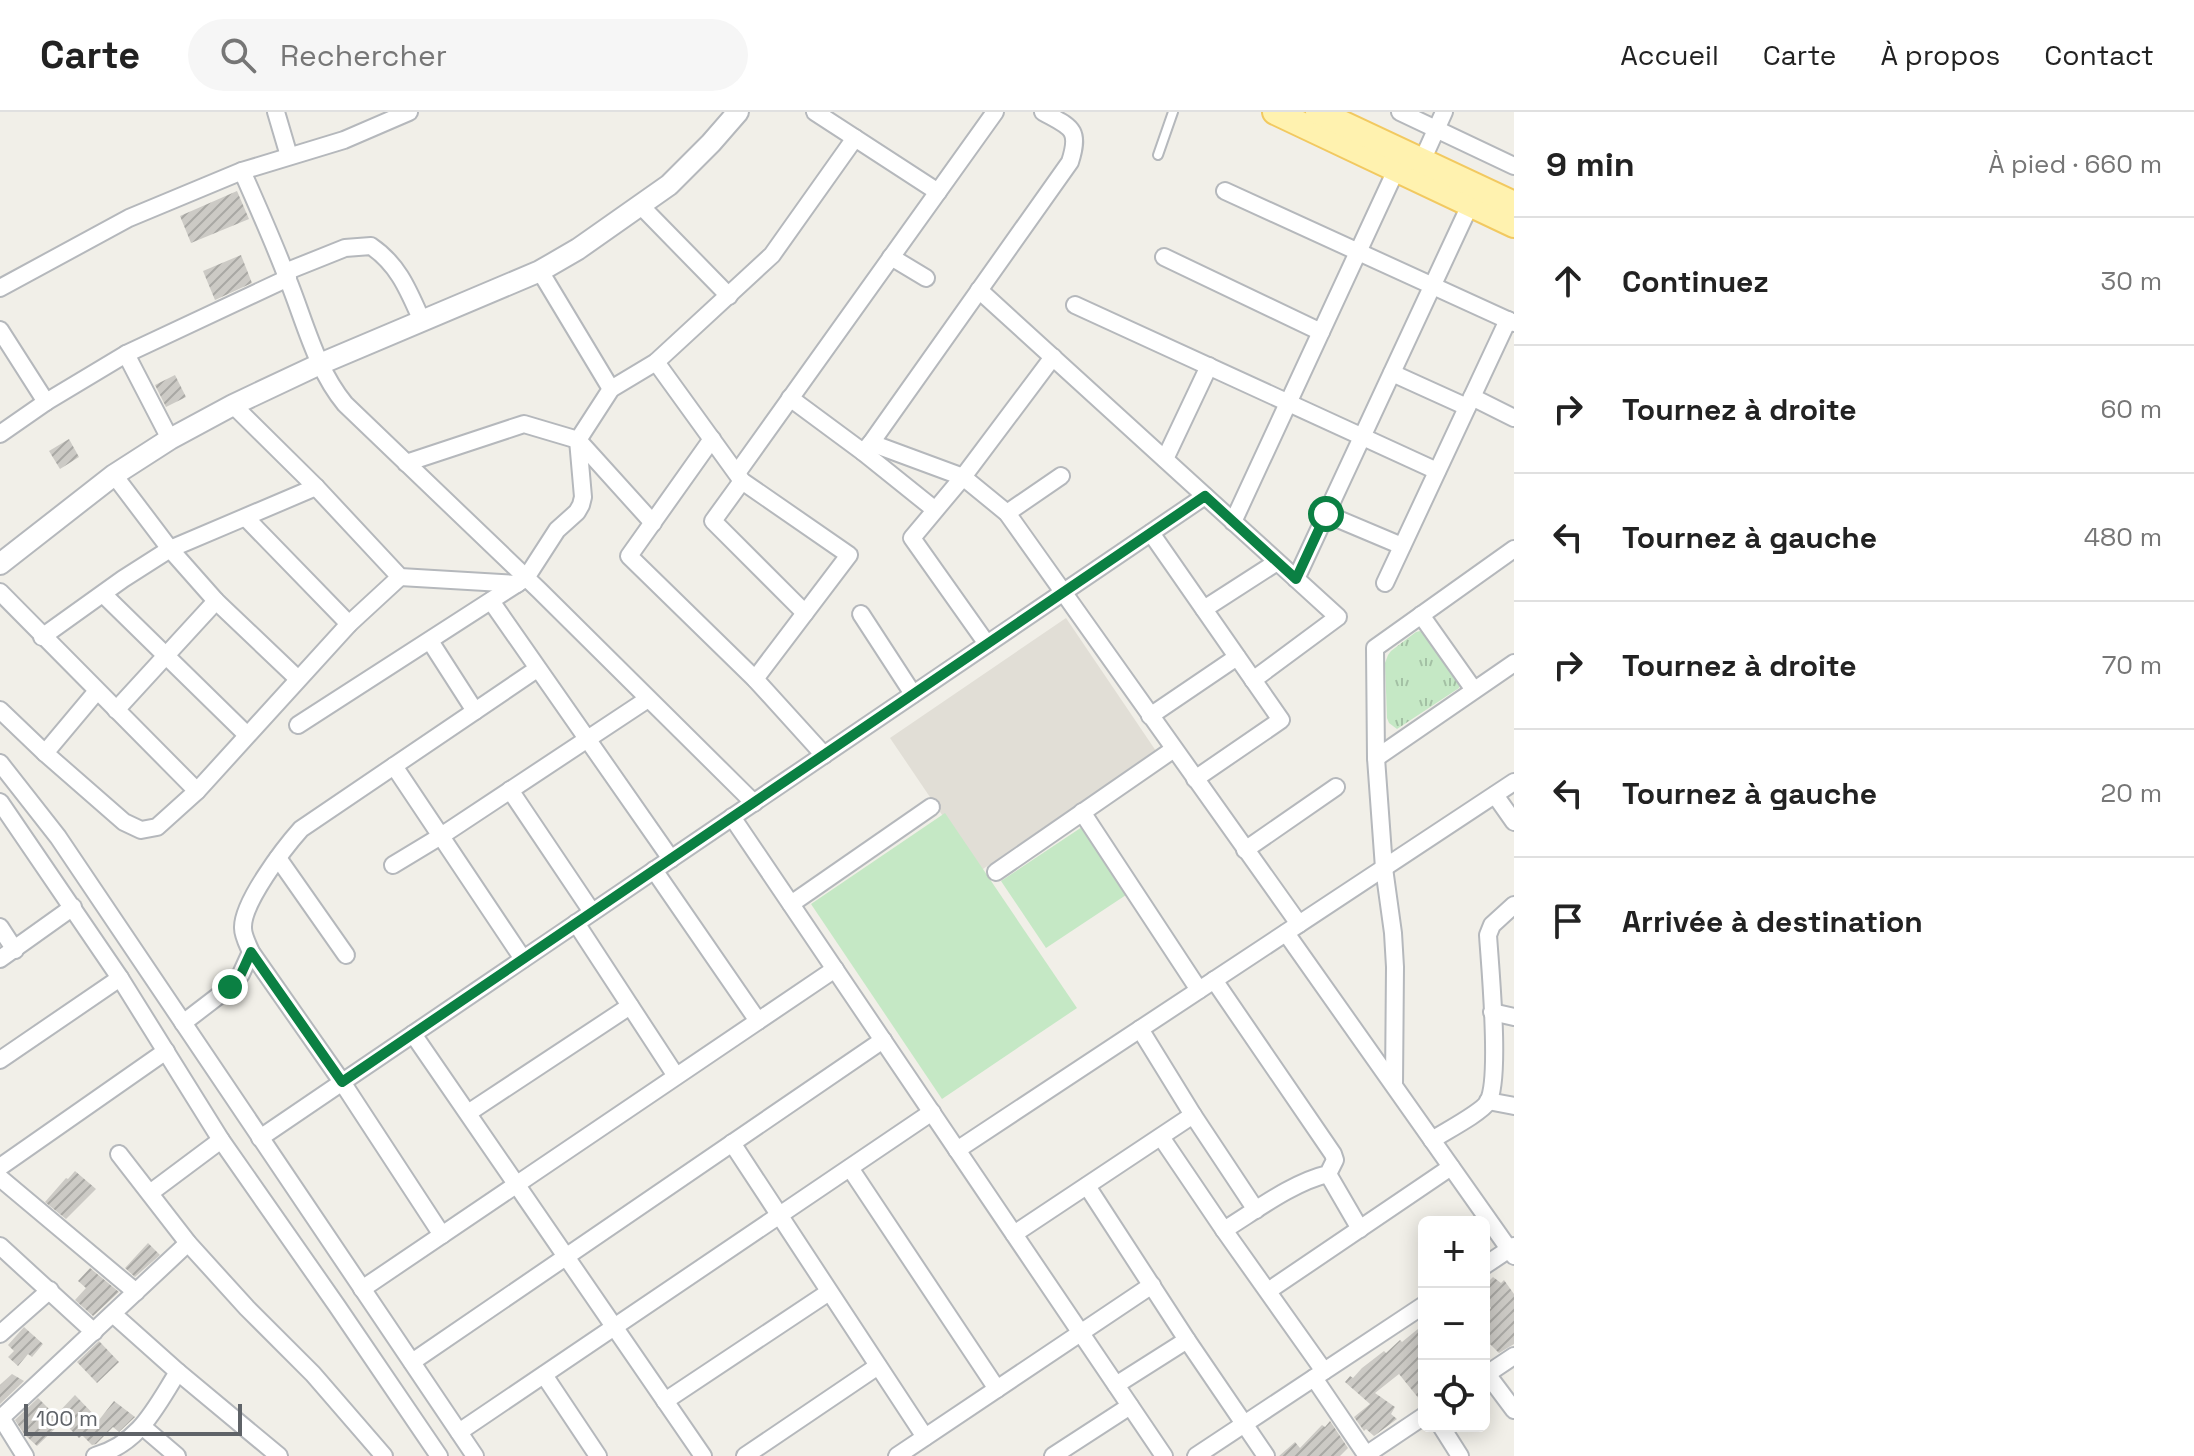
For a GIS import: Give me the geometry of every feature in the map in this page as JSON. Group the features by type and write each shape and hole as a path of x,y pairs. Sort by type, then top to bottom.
{"main road":[{"path":"1275,112 1514,225"},
{"path":"1318,112 1514,204"}],"street":[{"path":"276,112 289,156"},
{"path":"0,288 129,218 242,171 344,140 409,112"},
{"path":"0,564 114,475 170,439 320,364 540,271 578,249 669,185 738,112"},
{"path":"805,613 713,521 790,398 995,112"},
{"path":"867,448 1070,162 1076,144 1073,134 1067,126 1043,112"},
{"path":"1400,112 1514,166"},
{"path":"1422,161 1444,112"},
{"path":"821,114 938,192"},
{"path":"298,725 522,581 557,530 581,505 578,440 611,389 656,362 772,255 855,138"},
{"path":"1233,522 1396,170"},
{"path":"242,171 320,364 335,392 522,581 754,803"},
{"path":"1225,191 1511,321 1469,402 1385,583"},
{"path":"1296,579 1470,205"},
{"path":"641,206 729,296"},
{"path":"0,434 126,354 345,248 371,246 393,264 422,321"},
{"path":"891,257 926,278"},
{"path":"1164,257 1321,332"},
{"path":"540,271 611,389"},
{"path":"979,290 1338,617 1253,680"},
{"path":"1075,305 1437,471"},
{"path":"0,330 46,402"},
{"path":"126,354 170,439"},
{"path":"987,644 912,538 963,477 1053,357"},
{"path":"656,362 739,477 849,555 755,679"},
{"path":"1165,459 1209,366"},
{"path":"1392,373 1514,418"},
{"path":"790,398 867,448 934,509"},
{"path":"233,405 316,487 400,577"},
{"path":"406,463 524,424 578,440 653,523"},
{"path":"712,439 629,556 755,679 824,755"},
{"path":"867,448 963,477 1007,513 1245,850 1394,1085 1512,1250 1490,1263"},
{"path":"114,475 170,549 216,601 298,679"},
{"path":"1007,513 1061,476"},
{"path":"42,637 170,549 316,487"},
{"path":"260,1138 1205,496"},
{"path":"1326,514 1402,546"},
{"path":"246,518 349,624"},
{"path":"1151,533 1281,720 1195,779"},
{"path":"1394,1085 1395,967 1376,758 1375,648 1514,549"},
{"path":"1204,609 1277,562"},
{"path":"0,710 124,822 141,830 157,827 197,791 349,624 400,577 522,581"},
{"path":"0,592 197,791"},
{"path":"103,594 247,735"},
{"path":"116,710 216,601"},
{"path":"491,601 671,859"},
{"path":"861,614 913,694"},
{"path":"1421,615 1474,690"},
{"path":"430,641 475,711"},
{"path":"1150,716 1237,657"},
{"path":"1376,758 1514,663"},
{"path":"442,1235 342,1082 251,952 243,929 246,911 278,858 301,829 537,669"},
{"path":"45,753 97,691"},
{"path":"393,865 648,699"},
{"path":"996,872 1174,749"},
{"path":"0,763 58,837 475,1456"},
{"path":"394,766 523,959"},
{"path":"957,1150 1514,782"},
{"path":"1245,850 1336,787"},
{"path":"510,790 592,912"},
{"path":"1495,795 1514,822"},
{"path":"0,802 120,978 221,1140 439,1456"},
{"path":"791,904 931,807"},
{"path":"1082,812 1199,990"},
{"path":"732,817 1164,1456"},
{"path":"278,858 346,955"},
{"path":"654,870 758,1021"},
{"path":"1432,1140 1482,1109 1488,1101 1494,1067 1488,935 1492,925 1507,918 1514,905"},
{"path":"0,927 7,954 73,907"},
{"path":"576,923 676,1076"},
{"path":"183,1023 230,987 241,974 251,952"},
{"path":"362,1289 835,969"},
{"path":"0,1060 120,978"},
{"path":"1214,980 1335,1160 1328,1174 1309,1181 1224,1230"},
{"path":"468,1113 630,1006"},
{"path":"1492,1012 1514,1017"},
{"path":"1140,1029 1256,1210"},
{"path":"413,1034 703,1456"},
{"path":"412,1362 883,1040"},
{"path":"0,1167 166,1051"},
{"path":"1488,1101 1514,1106"},
{"path":"459,1432 932,1112"},
{"path":"1014,1234 1193,1115"},
{"path":"1161,1137 1268,1291 1366,1455 1418,1420"},
{"path":"150,1193 221,1140"},
{"path":"732,1143 925,1437"},
{"path":"119,1154 188,1243 313,1374 384,1456"},
{"path":"1268,1291 1451,1167"},
{"path":"850,1168 997,1389"},
{"path":"1328,1174 1360,1229"},
{"path":"0,1178 136,1292"},
{"path":"1087,1186 1266,1456"},
{"path":"25,1456 1,1417 188,1243"},
{"path":"0,1246 94,1332"},
{"path":"897,1456 1152,1285"},
{"path":"0,1334 50,1290"},
{"path":"665,1401 829,1292"},
{"path":"1196,1456 1418,1309"},
{"path":"113,1314 279,1456"},
{"path":"1116,1385 1187,1340"},
{"path":"1490,1372 1514,1356"},
{"path":"745,1456 878,1366"},
{"path":"95,1456 115,1448 143,1427 178,1372"},
{"path":"544,1375 598,1456"},
{"path":"1490,1381 1514,1410"},
{"path":"1053,1456 1130,1406"},
{"path":"143,1427 177,1456"},
{"path":"1445,1432 1460,1456"}],"lane":[{"path":"1158,155 1173,112"}],"shaded area":[{"path":"1066,618 1156,751 980,871 890,738"}],"green space":[{"path":"1420,631 1460,683 1459,688 1397,729 1387,718 1385,663 1391,651"},
{"path":"945,813 1077,1008 942,1099 811,904"},
{"path":"1082,827 1126,895 1046,948 1001,881"}],"building":[{"path":"237,191 249,219 191,243 180,216"},
{"path":"241,255 252,283 215,300 203,271"},
{"path":"175,375 186,397 166,407 155,385"},
{"path":"69,439 79,457 60,469 49,451"},
{"path":"75,1171 96,1189 66,1219 45,1202"},
{"path":"148,1243 160,1255 135,1277 125,1268"},
{"path":"90,1268 119,1292 93,1316 75,1300 86,1288 78,1281"},
{"path":"1493,1277 1501,1283 1504,1280 1514,1294 1514,1344 1499,1353 1490,1344 1490,1280"},
{"path":"24,1327 43,1344 32,1357 28,1354 18,1366 8,1357 14,1351 8,1345"},
{"path":"1418,1329 1418,1398 1399,1374 1375,1393 1395,1407 1391,1414 1397,1419 1374,1436 1366,1429 1364,1431 1354,1417 1370,1404 1345,1382 1384,1351 1386,1353 1400,1340 1402,1342"},
{"path":"99,1341 119,1362 97,1383 77,1362"},
{"path":"12,1374 24,1381 0,1404 0,1385"},
{"path":"75,1395 99,1420 114,1401 135,1417 119,1432 113,1427 92,1445 82,1435 79,1438 56,1415"},
{"path":"38,1398 62,1422 37,1446 15,1420"},
{"path":"1330,1421 1348,1448 1340,1456 1279,1456 1295,1442 1300,1448"}],"route":[{"path":"230,987 241,974 251,952 342,1082 1205,496 1296,579 1326,514"}]}
